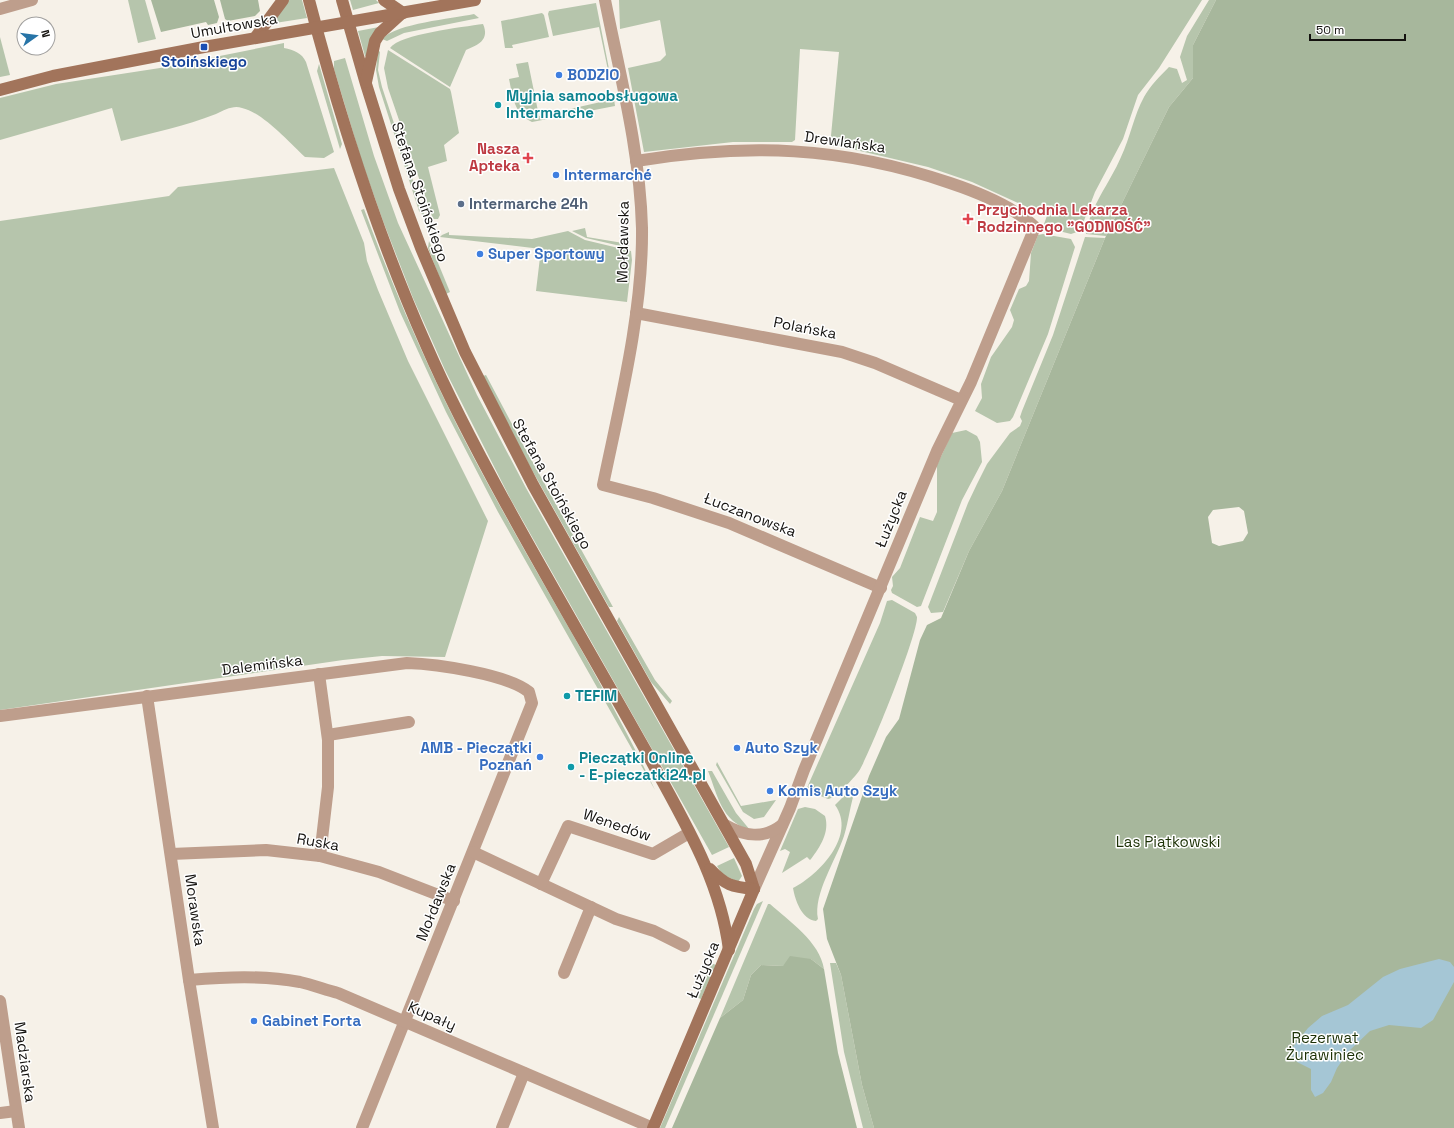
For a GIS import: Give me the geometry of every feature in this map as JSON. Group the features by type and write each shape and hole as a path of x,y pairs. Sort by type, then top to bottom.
{"street":[{"path":"0,9 32,0"},
{"path":"255,38 283,0"},
{"path":"309,0 351,150 366,194 394,270 438,373 506,504 707,865 725,917 729,950"},
{"name":"Stefana Stoińskiego","path":"342,0 366,84 399,189 450,320 484,392 533,485 746,864 754,889"},
{"path":"366,84 375,41 380,33 403,13 384,0"},
{"name":"Umultowska","path":"0,90 53,76 255,38 475,0"},
{"name":"Mołdawska","path":"603,485 636,314 641,262 642,228 636,161 605,0"},
{"name":"Drewlańska","path":"636,161 740,150 824,153 868,160 913,170 969,190 1025,217 1035,227"},
{"name":"Łużycka","path":"653,1128 782,825 936,451 961,400 1035,227"},
{"name":"Polańska","path":"636,314 842,352 875,362 961,400"},
{"name":"Łuczanowska","path":"603,485 653,498 730,523 880,588"},
{"name":"Dalemińska","path":"0,716 370,666 407,663 426,664 490,676 525,688"},
{"path":"319,674 328,735 328,787 320,856"},
{"name":"Mołdawska","path":"362,1128 532,703 532,697 525,688"},
{"name":"Morawska","path":"147,696 189,980 213,1128"},
{"path":"328,735 409,722"},
{"path":"725,825 743,834 755,836 770,833 782,825"},
{"name":"Wenedów","path":"541,884 568,826 653,854 690,833"},
{"name":"Ruska","path":"171,854 266,850 320,856 379,872 454,901"},
{"path":"473,852 616,919 654,931 684,946"},
{"path":"707,865 718,878 730,886 754,889"},
{"path":"564,974 591,907"},
{"name":"Kupały","path":"189,980 244,977 300,982 338,994 653,1128"},
{"name":"Madziarska","path":"0,1001 19,1128"},
{"path":"502,1128 524,1073"},
{"path":"0,1113 16,1111"}],"green space":[{"path":"128,0 145,0 156,39 138,43"},
{"path":"151,0 214,0 219,17 217,23 208,25 206,22 161,32"},
{"path":"220,0 258,0 260,11 255,16 228,21 225,19"},
{"path":"289,0 302,0 307,18 275,23 275,20"},
{"path":"350,0 376,0 379,3 353,10"},
{"path":"619,0 1202,0 1159,68 1138,95 1123,139 1095,192 1080,231 1071,234 1043,227 1049,210 1042,206 1037,211 1029,212 1029,208 972,182 928,167 839,146 830,146 839,52 800,49 795,140 792,142 733,142 644,152 628,68 660,61 666,55 660,20 620,29"},
{"path":"1209,0 1216,0 1193,45 1193,78 1169,107 1106,236 1086,234 1088,224 1096,204 1117,167 1137,111 1146,93 1155,81 1169,67 1177,69 1182,83 1187,80 1180,57 1187,36"},
{"name":"Las Piątkowski","path":"1216,0 1454,0 1454,1128 874,1128 862,1085 841,975 827,939 823,909 869,776 886,737 899,719 920,640 927,625 941,618 969,551 1002,491 1105,238 1169,107 1193,78 1193,45","holes":["1239,507 1244,511 1248,533 1243,541 1219,546 1212,543 1208,517 1213,510"]},
{"path":"596,3 609,75 599,27 553,36 548,14 549,11"},
{"path":"542,13 544,15 549,37 512,45 513,48 505,48 501,21"},
{"path":"474,14 479,18 404,33 387,41 382,39 399,29 412,25"},
{"path":"483,24 485,30 484,38 475,46 466,50 450,87 390,48 396,43 419,35"},
{"path":"379,27 367,57 365,56 358,31"},
{"path":"0,37 10,75 0,77"},
{"path":"284,43 284,48 297,52 306,62 334,152 324,158 305,157 284,136 258,115 239,107 229,108 181,126 121,141 112,108 0,140 0,98 56,84 160,68"},
{"path":"378,50 380,52 378,70 382,87 425,217 419,211 379,87 376,70"},
{"path":"388,50 450,89 451,92 459,133 444,145 447,161 428,167 440,215 438,219 433,219 388,88 384,68"},
{"path":"345,58 374,156 398,223 477,395 526,488 729,847 712,855 510,498 445,370 413,298 362,162 334,69 334,61"},
{"path":"528,62 539,116 614,99 615,106 532,122 521,114 515,104 509,79 519,77 516,64"},
{"path":"319,64 342,144 340,149 317,71"},
{"path":"334,168 364,243 367,261 378,290 408,361 488,521 445,657 382,656 343,660 0,710 0,221 169,196 178,187"},
{"path":"364,209 391,280 421,350 454,419 510,524 616,713 655,790 498,512 446,412 400,312 361,210"},
{"path":"585,228 587,237 629,244 629,248 586,238 572,231"},
{"path":"568,231 585,240 631,251 632,260 627,302 536,291 541,249 440,237 449,232 449,235 532,239"},
{"path":"1043,234 1071,239 1075,247 1048,334 1013,417 1010,421 997,423 975,411 982,398 981,384 991,357 1012,327 1014,320 1010,310 1019,289 1026,286 1029,281 1031,253 1038,235"},
{"path":"1085,237 1105,238 1002,491 969,551 943,612 931,613 928,607 968,503 977,484 987,464 1010,433 1020,426 1022,421 1020,417 1022,411 1053,335"},
{"path":"429,241 450,292 446,294 428,248"},
{"path":"486,375 613,607 609,607 528,463 483,376"},
{"path":"966,430 977,436 980,442 982,462 962,500 921,606 917,607 892,593 892,577 900,568 920,517 933,521 937,512 937,465 952,433"},
{"path":"892,600 915,613 917,617 910,646 865,760 859,771 849,783 835,796 828,799 806,790 880,623 887,601"},
{"path":"619,617 655,680 672,701 670,704 651,682 617,621"},
{"path":"717,762 741,806 776,800 764,817 754,819 743,812 716,765"},
{"path":"708,771 712,771 736,813 750,830 740,826 727,814 718,798"},
{"path":"854,786 856,788 844,836 826,877 819,899 817,909 818,919 816,921 811,920 800,909 795,898 793,888 814,874 832,853 838,841 841,829 841,817 835,805"},
{"path":"805,807 815,809 825,816 826,828 823,839 810,860 807,857 782,873 790,852 785,849 780,851 798,809"},
{"path":"734,858 742,876 738,882 722,874 717,866"},
{"path":"763,901 665,1128 660,1128 754,909 757,904"},
{"path":"768,904 770,904 794,925 810,941 817,950 824,969 811,959 783,966 761,965 751,975 743,1000 720,1018"},
{"path":"790,956 811,959 824,969 838,1053 857,1128 672,1128 720,1018 743,1000 751,975 761,965 783,966"},
{"path":"711,963 716,965 701,999 696,997"},
{"path":"830,963 836,963 841,975 862,1085 874,1128 863,1128 844,1052"}],"water":[{"name":"Rezerwat Żurawiniec","path":"1439,959 1450,962 1454,967 1454,982 1433,1020 1421,1028 1389,1025 1370,1031 1349,1051 1337,1068 1331,1082 1323,1093 1315,1097 1311,1090 1311,1069 1297,1062 1292,1055 1293,1047 1308,1028 1322,1016 1348,1005 1383,977 1400,969"}],"place":[{"name":"Stoińskiego","path":"204,47"},
{"name":"BODZIO","path":"559,75"},
{"name":"Myjnia samoobsługowa Intermarche","path":"498,105"},
{"name":"Nasza Apteka","path":"528,158"},
{"name":"Intermarché","path":"556,175"},
{"name":"Intermarche 24h","path":"461,204"},
{"name":"Przychodnia Lekarza Rodzinnego \"GODNOŚĆ\"","path":"968,219"},
{"name":"Super Sportowy","path":"480,254"},
{"name":"TEFIM","path":"567,696"},
{"name":"Auto Szyk","path":"737,748"},
{"name":"AMB - Pieczątki Poznań","path":"540,757"},
{"name":"Pieczątki Online - E-pieczatki24.pl","path":"571,767"},
{"name":"Komis Auto Szyk","path":"770,791"},
{"name":"Gabinet Forta","path":"254,1021"}]}
